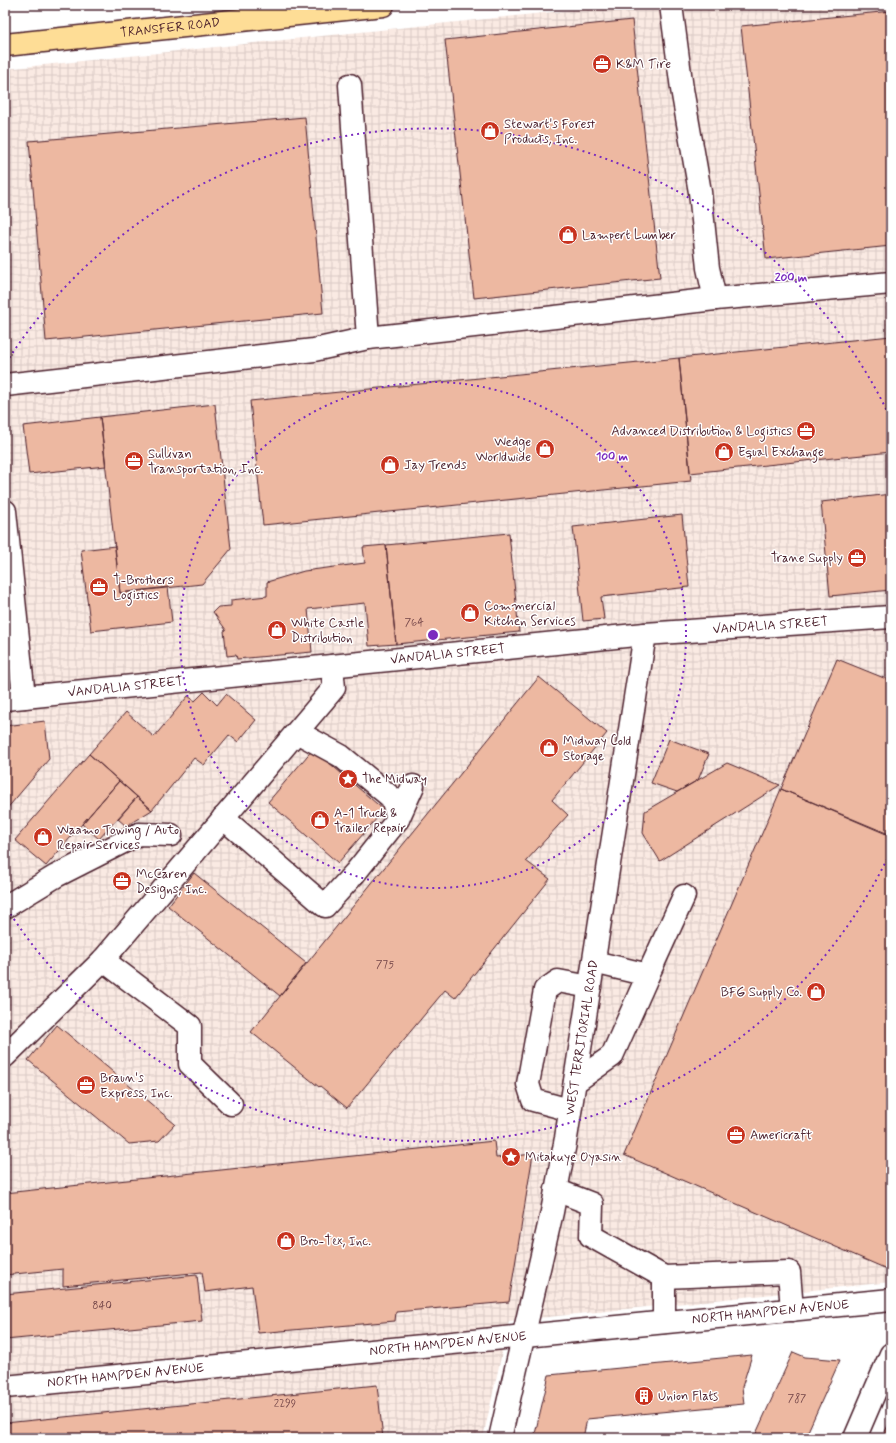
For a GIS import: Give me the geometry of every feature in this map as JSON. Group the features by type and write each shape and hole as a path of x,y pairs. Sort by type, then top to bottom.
{"main road":[{"name":"TRANSFER ROAD","path":"5,44 383,5"}],"street":[{"path":"671,5 682,89 700,192 708,268 715,299"},
{"path":"350,85 368,338"},
{"path":"5,384 314,350 368,338 715,299 891,283"},
{"path":"5,511 14,698"},
{"name":"VANDALIA STREET","path":"14,698 645,634 891,617"},
{"name":"WEST TERRITORIAL ROAD","path":"500,1438 556,1190 590,987 645,634"},
{"path":"5,1056 103,960 334,688 332,666"},
{"path":"296,732 341,756 392,798 398,819"},
{"path":"223,818 325,906 355,873 398,819 413,786"},
{"path":"5,907 56,876 139,834 171,835"},
{"path":"574,1082 612,1056 684,896"},
{"path":"103,960 190,1026 190,1064 231,1104"},
{"path":"594,962 648,975"},
{"path":"570,1110 533,1100 528,1084 545,990 558,981 590,987"},
{"path":"556,1190 592,1204 591,1236 664,1277 789,1272 792,1310"},
{"path":"664,1277 664,1322"},
{"name":"NORTH HAMPDEN AVENUE","path":"5,1387 891,1300"},
{"path":"855,1438 891,1354"}],"shaded area":[{"path":"620,5 891,5 891,1282 509,1321 483,1438 5,1438 5,69"}],"building":[{"path":"891,11 891,246 766,259 741,26"},
{"path":"632,20 660,278 474,298 445,40"},
{"path":"305,117 323,313 46,341 29,141"},
{"path":"891,336 891,452 690,473 679,358"},
{"path":"679,358 691,481 263,525 250,401"},
{"path":"215,404 231,549 202,584 120,593 100,417"},
{"path":"100,417 106,466 29,474 23,426"},
{"path":"891,494 891,590 830,596 821,502"},
{"path":"682,515 689,587 601,597 604,619 583,621 573,527"},
{"path":"509,533 519,632 396,644 386,545"},
{"path":"386,545 396,644 369,646 365,603 308,609 312,652 237,659 236,655 227,656 224,631 226,630 213,612 218,607 231,606 231,600 267,596 267,582 304,571 365,563 363,547"},
{"path":"115,546 120,593 168,587 172,622 91,631 81,550"},
{"path":"837,659 889,680 891,675 891,835 781,789"},
{"path":"539,677 607,733 552,800 568,815 526,861 550,879 455,998 445,990 347,1108 251,1032"},
{"path":"204,692 217,705 226,694 256,720 238,742 229,735 204,765 194,758 152,810 89,754 126,712 154,737 188,696 195,701"},
{"path":"45,721 49,759 5,811 5,726"},
{"path":"669,739 709,754 698,780 677,792 651,783"},
{"path":"313,749 384,810 338,863 268,802"},
{"path":"89,754 119,781 46,866 15,840"},
{"path":"727,763 780,785 660,861 643,833 645,811"},
{"path":"119,781 137,797 99,839 82,824"},
{"path":"781,789 891,836 891,1266 889,1270 624,1155"},
{"path":"137,797 152,810 126,826 118,819"},
{"path":"194,873 306,963 280,996 168,906"},
{"path":"57,1025 175,1124 159,1141 129,1144 28,1060"},
{"path":"494,1141 496,1158 533,1154 509,1302 396,1312 395,1321 258,1333 252,1286 205,1292 202,1272 63,1286 63,1269 5,1275 5,1193"},
{"path":"197,1275 202,1321 5,1340 5,1294"},
{"path":"793,1352 805,1357 840,1360 805,1438 754,1438"},
{"name":"Union Flats","path":"752,1355 742,1387 744,1404 587,1419 583,1438 534,1438 549,1375"},
{"path":"377,1385 383,1438 5,1438 5,1423"},
{"path":"891,1419 891,1438 882,1438"}],"place":[{"name":"K&M Tire","path":"602,64"},
{"name":"Stewart's Forest Products, Inc.","path":"490,131"},
{"name":"Lampert Lumber","path":"568,235"},
{"name":"Advanced Distribution & Logistics","path":"806,431"},
{"name":"Wedge Worldwide","path":"545,449"},
{"name":"Equal Exchange","path":"724,452"},
{"name":"Sullivan Transportation, Inc.","path":"134,461"},
{"name":"Jay Trends","path":"390,465"},
{"name":"Trane Supply","path":"857,558"},
{"name":"T-Brothers Logistics","path":"99,587"},
{"name":"Commercial Kitchen Services","path":"470,613"},
{"name":"White Castle Distribution","path":"277,630"},
{"name":"Midway Cold Storage","path":"549,748"},
{"name":"The Midway","path":"348,779"},
{"name":"A-1 Truck & Trailer Repair","path":"320,820"},
{"name":"Waamo Towing / Auto Repair Services","path":"43,837"},
{"name":"McCaren Designs, Inc.","path":"122,881"},
{"name":"BFG Supply Co.","path":"816,992"},
{"name":"Braun's Express, Inc.","path":"86,1085"},
{"name":"Americraft","path":"736,1135"},
{"name":"Mitakuye Oyasin","path":"511,1157"},
{"name":"Bro-Tex, Inc.","path":"286,1241"},
{"name":"Union Flats","path":"644,1396"}]}
